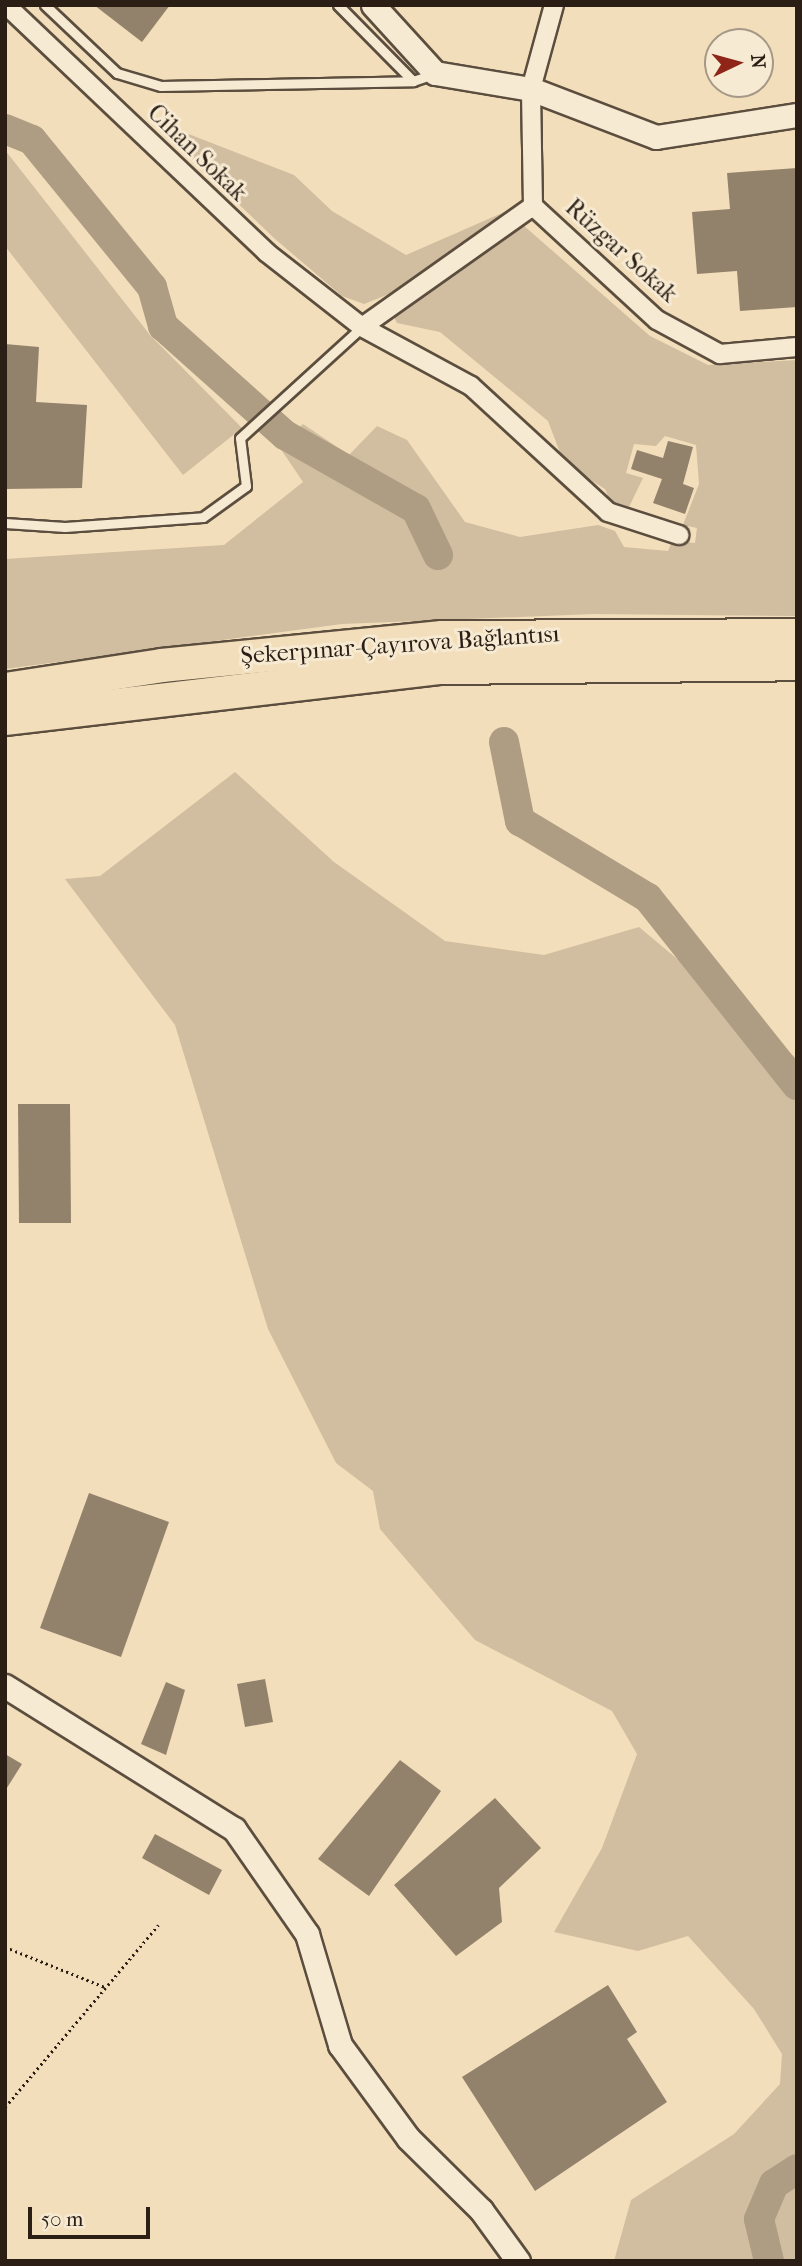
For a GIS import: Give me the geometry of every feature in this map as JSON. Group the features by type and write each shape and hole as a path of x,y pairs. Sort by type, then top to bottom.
{"highway":[{"name":"Şekerpınar-Çayırova Bağlantısı","path":"5,689 161,665 442,637 797,635"},
{"name":"Şekerpınar-Çayırova Bağlantısı","path":"5,718 441,667 797,663"}],"street":[{"name":"Cihan Sokak","path":"6,5 266,252 362,327 471,386 608,512 678,535"},
{"path":"373,5 435,73 531,89 656,137 797,115"},
{"path":"362,327 534,206 531,89 554,5"},
{"name":"Rüzgar Sokak","path":"534,206 657,320 710,349 720,354 797,347"},
{"path":"5,1686 234,1829 307,1934 340,2045 408,2138 481,2210 518,2261"}],"lane":[{"path":"45,5 117,73 161,86 413,81 435,73"},
{"path":"338,5 413,81"},
{"path":"5,523 65,527 203,517 246,486 240,438 362,327"}],"path":[{"path":"5,2107 158,1924"},
{"path":"5,1947 105,1987"}],"shaded area":[{"path":"150,119 294,175 332,211 406,255 509,210 399,290 364,304 342,296 274,238"},
{"path":"5,150 150,335 242,428 183,475 5,246"},
{"path":"523,225 650,336 708,365 797,360 797,616 593,614 342,624 5,669 5,559 224,545 303,482 278,445 303,424 349,455 377,426 407,440 465,522 520,537 598,525 615,531 624,547 668,551 672,541 695,543 697,528 683,525 699,484 696,445 665,436 656,446 634,444 626,473 643,478 629,507 610,501 605,489 564,463 548,421 440,332 397,323 392,313"},
{"path":"235,772 334,862 445,941 544,955 639,927 797,1059 797,2261 614,2261 631,2200 734,2134 780,2084 782,2054 754,2009 688,1936 638,1951 554,1932 602,1848 637,1754 612,1711 475,1640 380,1529 373,1491 336,1463 268,1329 175,1025 65,879 100,876"}],"building":[{"path":"94,5 170,5 142,42"},
{"path":"797,168 797,307 740,311 737,271 697,274 692,212 730,209 727,173"},
{"path":"5,344 39,347 36,402 87,405 82,488 5,489"},
{"path":"668,441 693,447 683,484 694,488 685,514 653,503 662,479 631,469 637,450 663,458"},
{"path":"18,1104 70,1104 71,1223 19,1223"},
{"path":"89,1493 169,1522 121,1657 40,1628"},
{"path":"265,1679 273,1722 245,1727 237,1684"},
{"path":"166,1682 185,1690 166,1755 141,1744"},
{"path":"5,1754 22,1764 5,1791"},
{"path":"400,1760 441,1791 369,1896 318,1859"},
{"path":"495,1798 541,1848 499,1888 502,1922 456,1956 394,1885"},
{"path":"155,1834 222,1870 209,1895 142,1858"},
{"path":"608,1985 637,2032 627,2039 667,2102 535,2191 462,2077"}],"waterway":[{"path":"5,129 32,140 152,287 163,326 285,435 416,509 438,555"},
{"path":"504,742 520,821 648,898 797,1085"},
{"path":"769,2261 759,2219 774,2184 797,2169"}]}
